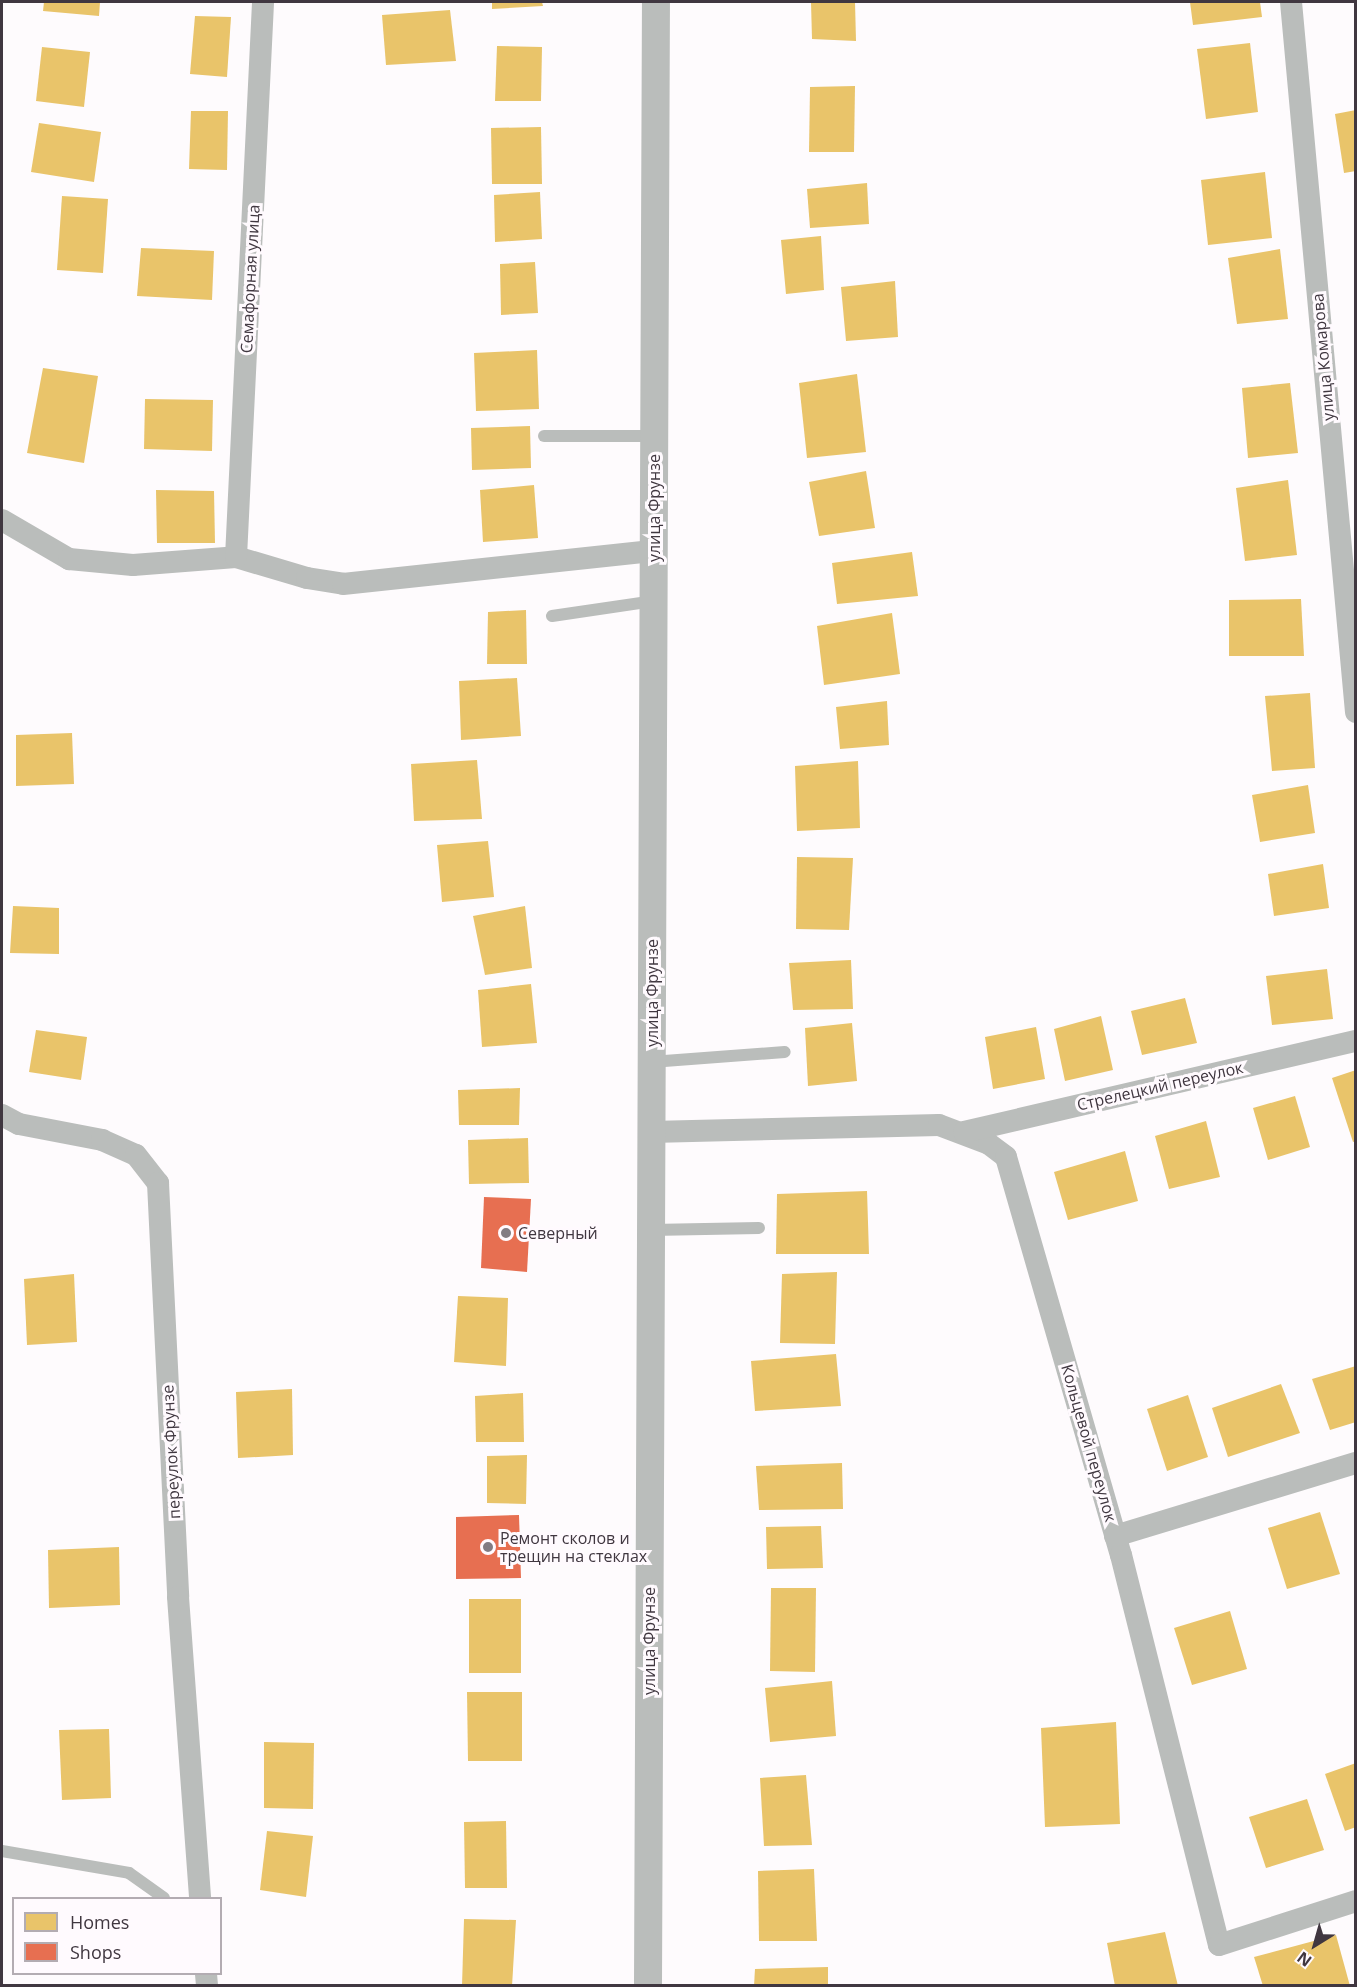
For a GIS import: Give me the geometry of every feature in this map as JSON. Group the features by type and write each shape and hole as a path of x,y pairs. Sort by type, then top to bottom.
{"street":[{"name":"Семафорная улица","path":"236,557 263,2"},
{"name":"улица Фрунзе","path":"648,1986 656,2"},
{"name":"улица Комарова","path":"1291,2 1356,712"},
{"path":"2,520 69,559 133,566 236,557 307,578 343,584 654,551"},
{"name":"Стрелецкий переулок","path":"964,1132 1356,1041"},
{"name":"переулок Фрунзе","path":"2,1114 19,1125 102,1140 136,1155 158,1183 178,1598 200,1897"},
{"name":"Кольцевой переулок","path":"651,1131 939,1125 964,1132 998,1149 1013,1174 1115,1536 1219,1945 1356,1901"},
{"path":"1115,1536 1356,1462"}],"lane":[{"path":"543,436 654,436"},
{"path":"552,616 653,601"},
{"path":"651,1062 785,1052"},
{"path":"651,1230 759,1228"},
{"path":"2,1851 129,1873 161,1897"}],"building: Homes":[{"path":"44,2 100,2 99,16 43,11"},
{"path":"492,2 542,2 543,6 492,9"},
{"path":"811,2 855,2 856,41 812,39"},
{"path":"1190,2 1260,2 1262,17 1193,25"},
{"path":"450,10 456,61 386,65 382,15"},
{"path":"195,16 231,17 227,77 190,74"},
{"path":"1250,43 1258,112 1206,119 1197,49"},
{"path":"497,46 542,47 541,101 495,101"},
{"path":"42,47 90,52 84,107 36,101"},
{"path":"855,86 854,152 809,152 810,87"},
{"path":"1356,110 1356,171 1344,173 1335,114"},
{"path":"191,111 228,111 227,170 189,169"},
{"path":"39,123 101,132 94,182 31,172"},
{"path":"541,127 542,184 492,184 491,128"},
{"path":"1265,172 1272,238 1208,245 1201,180"},
{"path":"867,183 869,224 810,228 807,189"},
{"path":"540,192 542,239 495,242 494,195"},
{"path":"62,196 108,199 103,273 57,270"},
{"path":"821,236 824,290 786,294 781,240"},
{"path":"141,248 214,251 212,300 137,296"},
{"path":"1280,249 1288,319 1237,324 1228,258"},
{"path":"535,262 538,313 501,315 500,264"},
{"path":"895,281 898,337 846,341 841,287"},
{"path":"537,350 539,409 476,411 474,353"},
{"path":"43,368 98,376 84,463 27,453"},
{"path":"857,374 866,452 807,458 799,383"},
{"path":"1290,383 1298,453 1248,458 1242,388"},
{"path":"145,399 213,400 212,451 144,449"},
{"path":"530,426 531,468 472,470 471,428"},
{"path":"866,471 875,528 819,536 809,482"},
{"path":"1288,480 1297,555 1245,561 1236,488"},
{"path":"534,485 538,538 483,542 480,490"},
{"path":"156,490 214,491 215,543 157,543"},
{"path":"912,552 918,596 837,604 832,563"},
{"path":"1301,599 1304,656 1229,656 1229,600"},
{"path":"526,610 527,664 487,664 488,612"},
{"path":"892,613 900,674 824,685 817,626"},
{"path":"517,678 521,736 461,740 459,681"},
{"path":"1310,693 1315,768 1272,771 1265,696"},
{"path":"887,701 889,745 840,749 836,707"},
{"path":"72,733 74,784 16,786 16,735"},
{"path":"477,760 482,819 414,821 411,764"},
{"path":"858,761 860,828 797,831 795,766"},
{"path":"1308,785 1315,833 1260,842 1252,795"},
{"path":"488,841 494,897 442,902 437,845"},
{"path":"797,857 853,858 849,930 796,929"},
{"path":"1323,864 1329,908 1274,916 1268,874"},
{"path":"13,906 59,908 59,954 10,953"},
{"path":"525,906 532,968 485,975 473,916"},
{"path":"851,960 853,1009 793,1010 789,963"},
{"path":"1327,969 1333,1019 1272,1025 1266,976"},
{"path":"531,984 537,1043 482,1047 478,990"},
{"path":"1185,998 1197,1043 1142,1055 1131,1011"},
{"path":"1101,1016 1113,1070 1065,1081 1054,1029"},
{"path":"852,1023 857,1081 808,1086 805,1028"},
{"path":"1036,1027 1045,1079 993,1089 985,1037"},
{"path":"36,1030 87,1037 81,1080 29,1072"},
{"path":"1356,1070 1356,1141 1353,1142 1332,1078"},
{"path":"520,1088 519,1125 459,1125 458,1090"},
{"path":"1295,1096 1310,1147 1268,1160 1253,1108"},
{"path":"1206,1121 1220,1177 1169,1189 1155,1136"},
{"path":"528,1138 529,1183 469,1184 468,1140"},
{"path":"1125,1151 1138,1201 1068,1220 1054,1172"},
{"path":"867,1191 869,1254 776,1254 777,1194"},
{"path":"837,1272 835,1344 780,1343 782,1274"},
{"path":"74,1274 77,1342 27,1345 24,1279"},
{"path":"458,1296 508,1298 506,1366 454,1362"},
{"path":"836,1354 841,1406 755,1411 751,1361"},
{"path":"1356,1366 1356,1422 1330,1430 1312,1379"},
{"path":"1281,1384 1300,1433 1228,1457 1212,1408"},
{"path":"292,1389 293,1455 238,1458 236,1392"},
{"path":"523,1393 524,1442 476,1442 475,1396"},
{"path":"1188,1395 1208,1457 1167,1471 1147,1409"},
{"path":"527,1455 526,1504 487,1503 487,1456"},
{"path":"842,1463 843,1509 759,1510 756,1466"},
{"path":"1320,1512 1340,1574 1287,1589 1268,1528"},
{"path":"821,1526 823,1568 767,1569 766,1527"},
{"path":"119,1547 120,1605 49,1608 48,1550"},
{"path":"771,1588 816,1588 815,1672 770,1671"},
{"path":"469,1599 521,1599 521,1673 469,1673"},
{"path":"1230,1611 1247,1669 1192,1685 1174,1628"},
{"path":"832,1681 836,1736 770,1742 765,1688"},
{"path":"467,1692 522,1692 522,1761 468,1761"},
{"path":"1116,1722 1120,1824 1045,1827 1041,1728"},
{"path":"109,1729 111,1798 62,1800 59,1730"},
{"path":"264,1742 314,1743 313,1809 264,1808"},
{"path":"1356,1763 1356,1827 1345,1831 1325,1774"},
{"path":"806,1775 812,1845 764,1846 760,1778"},
{"path":"1307,1799 1324,1850 1266,1868 1249,1817"},
{"path":"506,1821 507,1888 465,1888 464,1822"},
{"path":"267,1831 313,1836 306,1897 260,1890"},
{"path":"814,1869 817,1941 759,1941 758,1871"},
{"path":"464,1919 516,1920 512,1986 462,1986"},
{"path":"1165,1932 1178,1986 1115,1986 1107,1943"},
{"path":"1336,1935 1350,1986 1263,1986 1254,1957"},
{"path":"828,1967 828,1986 754,1986 755,1969"}],"building: Shops":[{"name":"Северный","path":"484,1197 531,1199 527,1272 481,1268"},
{"name":"Ремонт сколов и трещин на стеклах","path":"519,1515 521,1578 456,1579 456,1517"}],"place":[{"name":"Северный","path":"506,1233"},
{"name":"Ремонт сколов и трещин на стеклах","path":"488,1547"}]}
